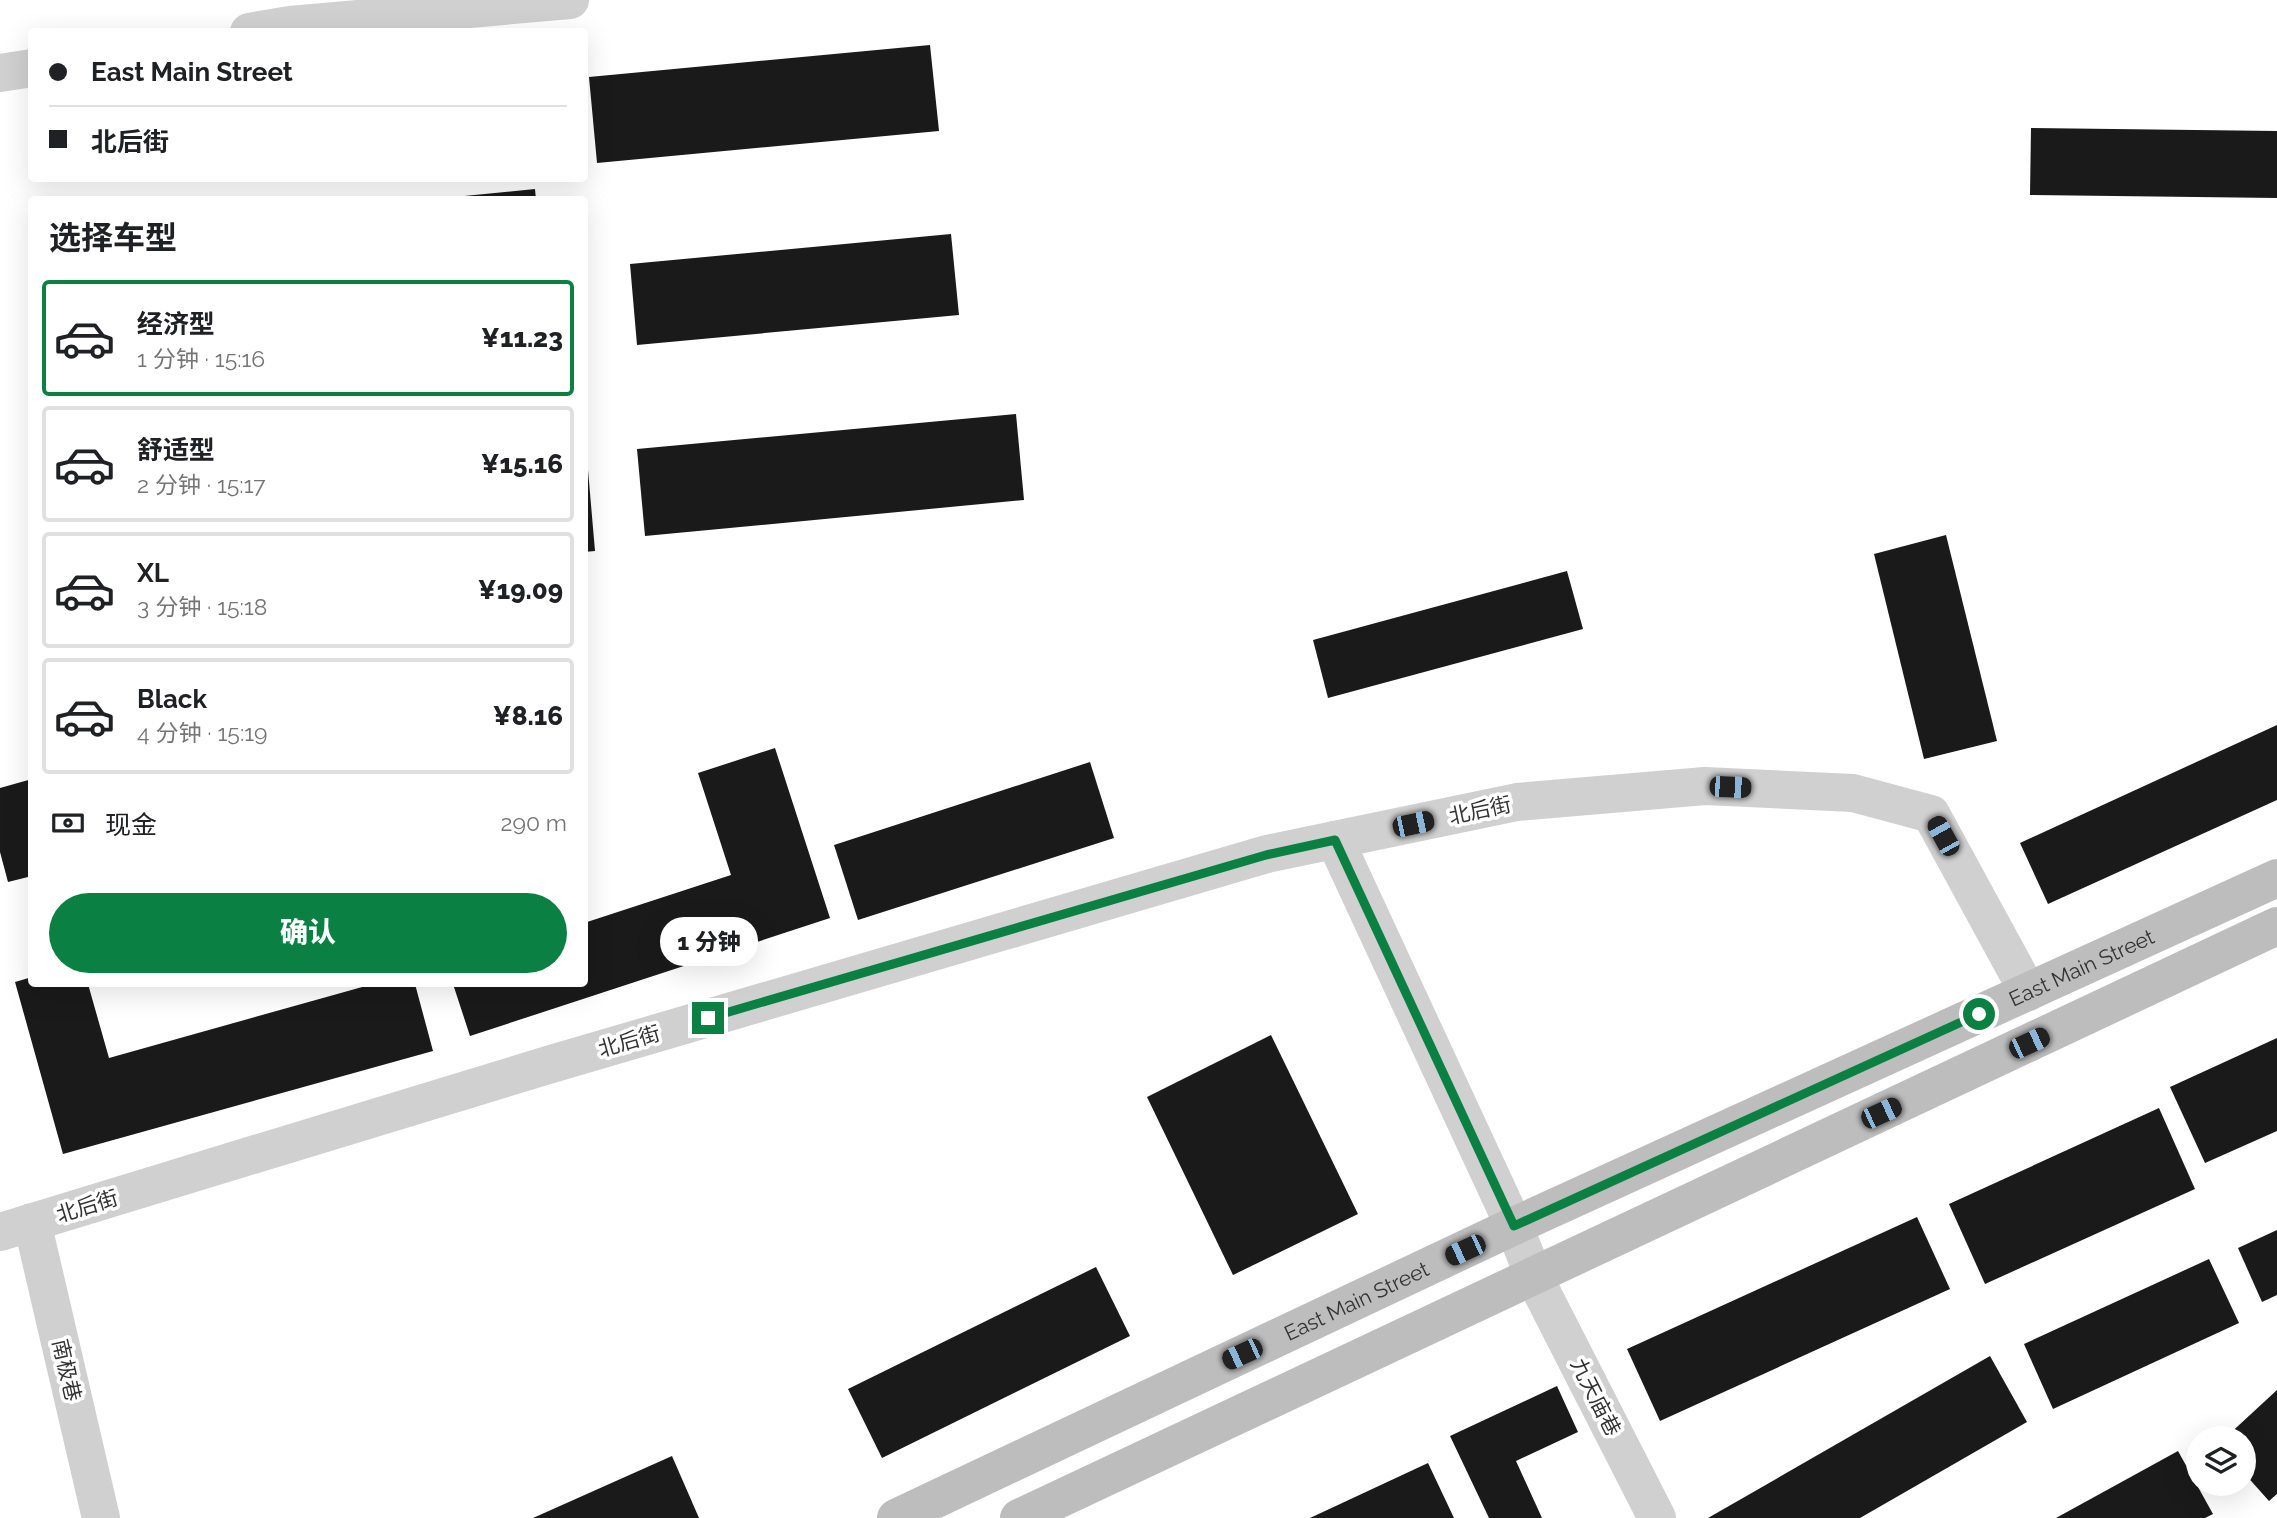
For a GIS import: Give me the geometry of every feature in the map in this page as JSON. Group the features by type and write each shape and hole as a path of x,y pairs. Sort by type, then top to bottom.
{"main road":[{"name":"East Main Street","path":"896,1518 1514,1226 2277,878"},
{"path":"1019,1518 2277,926"}],"street":[{"path":"272,28 570,0"},
{"path":"0,74 28,69"},
{"name":"北后街","path":"16,1227 548,1065 1240,862 1517,802 1705,786 1853,793 1931,814 2028,992"},
{"name":"九天庙巷","path":"1335,840 1514,1226 1534,1277 1657,1518"},
{"name":"南极巷","path":"16,1227 101,1518"}],"building":[{"path":"930,45 939,131 597,163 589,77"},
{"path":"2031,128 2277,131 2277,198 2030,195"},
{"path":"535,189 536,196 464,196"},
{"path":"951,234 959,315 637,345 630,264"},
{"path":"1016,414 1024,500 645,536 637,449"},
{"path":"588,470 595,551 588,552"},
{"path":"1946,535 1997,741 1924,759 1874,554"},
{"path":"1567,571 1583,629 1328,698 1313,640"},
{"path":"2277,725 2277,800 2048,904 2020,843"},
{"path":"775,748 830,918 470,1036 454,987 588,987 588,922 731,875 698,773"},
{"path":"1090,762 1114,838 858,920 834,845"},
{"path":"28,780 28,877 8,882 0,852 0,788"},
{"path":"28,978 28,987 89,987 109,1058 362,987 416,987 433,1051 63,1154 15,982"},
{"path":"1271,1035 1358,1214 1233,1275 1147,1097"},
{"path":"2277,1038 2277,1131 2205,1163 2170,1087"},
{"path":"2159,1108 2195,1189 1985,1284 1949,1204"},
{"path":"1917,1217 1950,1289 1660,1421 1627,1349"},
{"path":"2277,1230 2277,1295 2262,1302 2238,1248"},
{"path":"2209,1259 2239,1323 2053,1409 2024,1344"},
{"path":"1096,1267 1130,1336 882,1458 848,1389"},
{"path":"1990,1356 2027,1422 1860,1518 1708,1518"},
{"path":"1557,1386 1578,1432 1516,1461 1542,1518 1489,1518 1450,1436"},
{"path":"2277,1390 2277,1494 2269,1501 2256,1486 2256,1426 2238,1426"},
{"path":"2178,1451 2186,1465 2186,1496 2203,1496 2213,1514 2205,1518 2056,1518"},
{"path":"672,1456 699,1518 533,1518"},
{"path":"1428,1463 1454,1518 1310,1518"}],"route":[{"path":"708,1018 1266,855 1335,840 1514,1226 1979,1014"}]}
